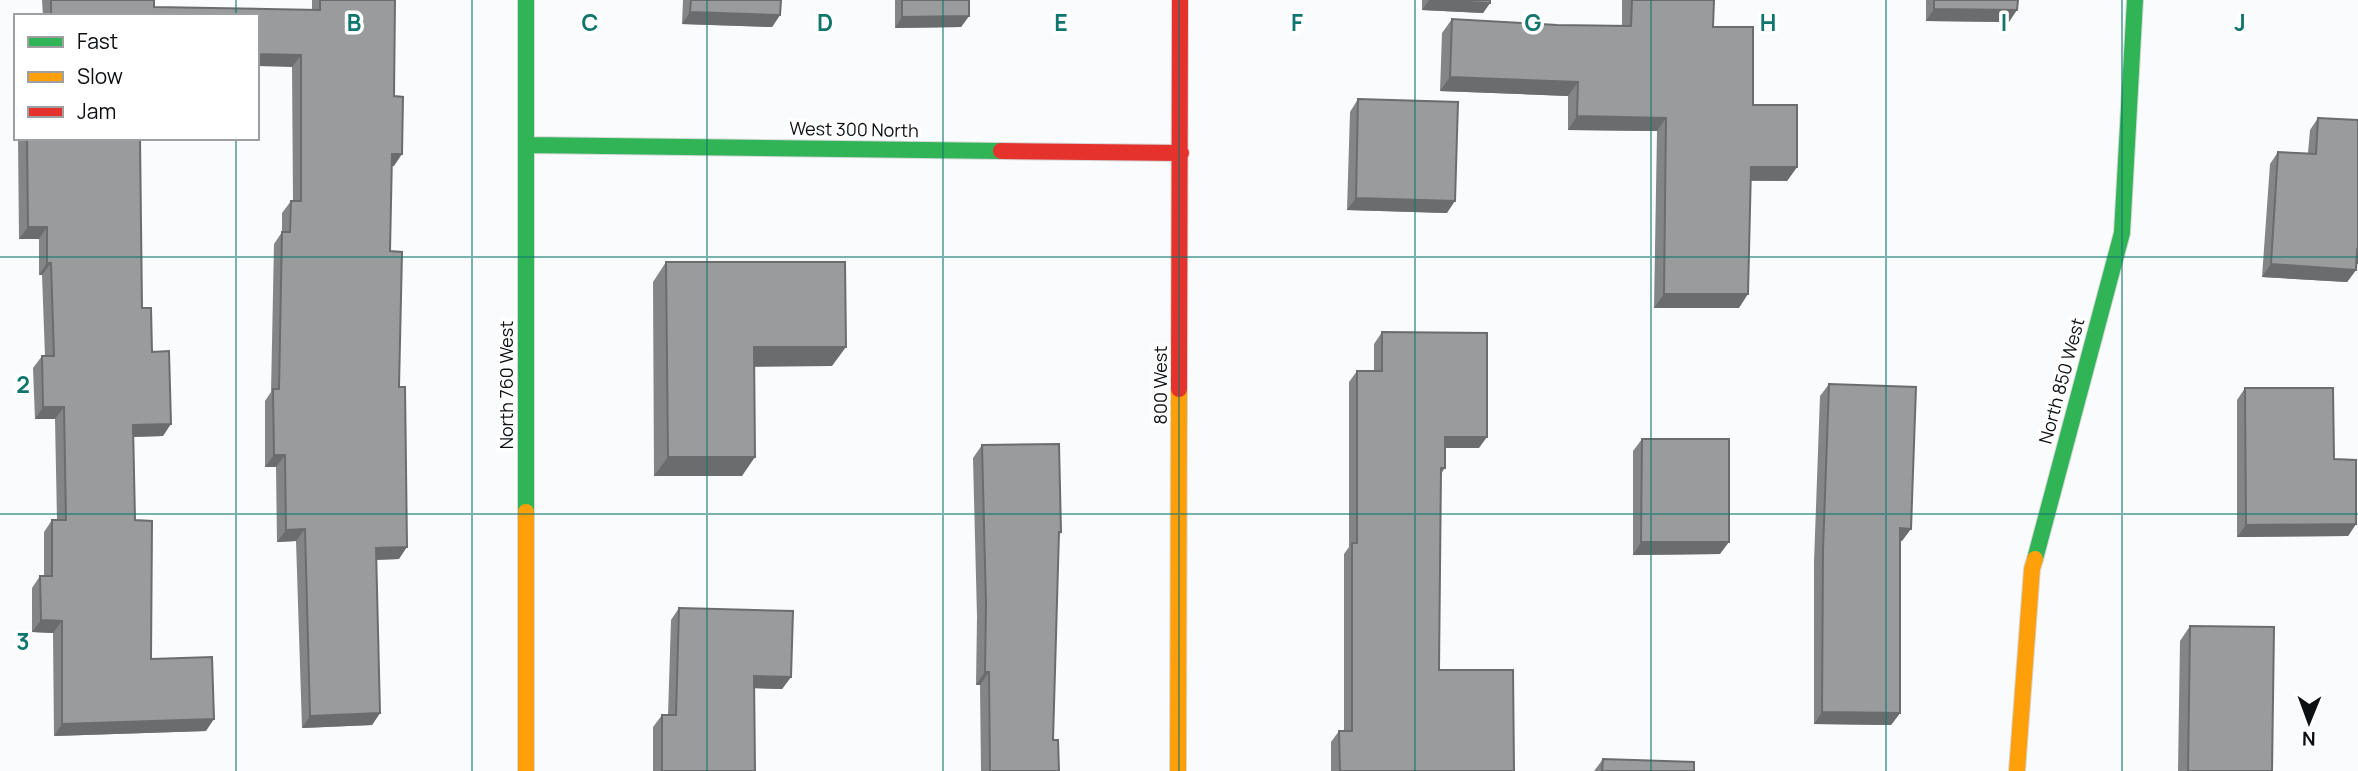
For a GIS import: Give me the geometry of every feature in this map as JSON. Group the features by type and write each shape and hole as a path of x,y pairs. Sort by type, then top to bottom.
{"street":[{"name":"North 760 West","path":"526,0 526,771"},
{"name":"800 West","path":"1178,771 1181,0"},
{"name":"North 850 West","path":"2017,771 2032,569 2122,233 2135,0"},
{"name":"West 300 North","path":"527,145 1181,153"}],"building":[{"path":"51,0 154,0 154,7 320,10 320,0 395,0 394,96 403,97 402,154 392,154 390,251 402,252 399,387 405,387 407,547 376,548 380,713 310,716 305,529 286,530 285,455 274,455 273,389 279,389 282,232 290,232 291,201 301,201 301,55 259,54 259,14 51,14"},
{"path":"691,0 781,0 780,15 690,12"},
{"path":"902,0 969,0 969,16 902,17"},
{"path":"1429,0 1490,0 1490,3"},
{"path":"1632,0 1714,0 1713,27 1753,27 1753,105 1797,105 1797,167 1751,167 1748,294 1664,294 1666,118 1577,116 1578,82 1450,77 1452,19 1631,26"},
{"path":"1934,0 2018,0 2017,10 1934,9"},
{"path":"1358,99 1458,102 1455,201 1356,198"},
{"path":"2318,118 2358,120 2356,270 2271,264 2278,152 2316,154"},
{"path":"27,140 140,140 142,308 151,308 152,352 169,351 171,424 133,425 135,520 152,521 151,659 212,657 214,719 62,724 62,621 41,620 40,576 52,576 52,520 66,520 64,407 43,407 42,356 54,356 51,263 47,263 47,227 28,227"},
{"path":"666,262 845,262 846,347 754,347 755,457 668,457"},
{"path":"1382,332 1487,333 1487,437 1445,437 1445,468 1441,468 1439,670 1513,670 1514,771 1340,771 1339,731 1352,731 1352,543 1357,543 1357,371 1382,371"},
{"path":"1829,384 1916,387 1911,529 1900,528 1900,713 1822,712 1823,550"},
{"path":"2245,388 2333,388 2334,459 2356,460 2356,524 2246,525"},
{"path":"1642,439 1729,439 1729,542 1641,542"},
{"path":"1059,444 1061,532 1053,740 1058,740 1059,771 990,771 989,672 985,672 982,445"},
{"path":"679,608 793,611 791,677 754,676 755,771 662,771 662,715 676,715"},
{"path":"2190,626 2274,627 2272,771 2188,771"},
{"path":"1603,759 1694,762 1694,771 1602,771"}],"traffic: fast":[{"path":"526,0 526,512"},
{"path":"2035,559 2122,233 2135,0"},
{"path":"527,145 1001,151"}],"traffic: slow":[{"path":"1178,771 1179,389"},
{"path":"526,512 526,771"},
{"path":"2017,771 2032,569 2035,559"}],"traffic: jam":[{"path":"1179,389 1180,0"},
{"path":"1001,151 1181,153"}]}
